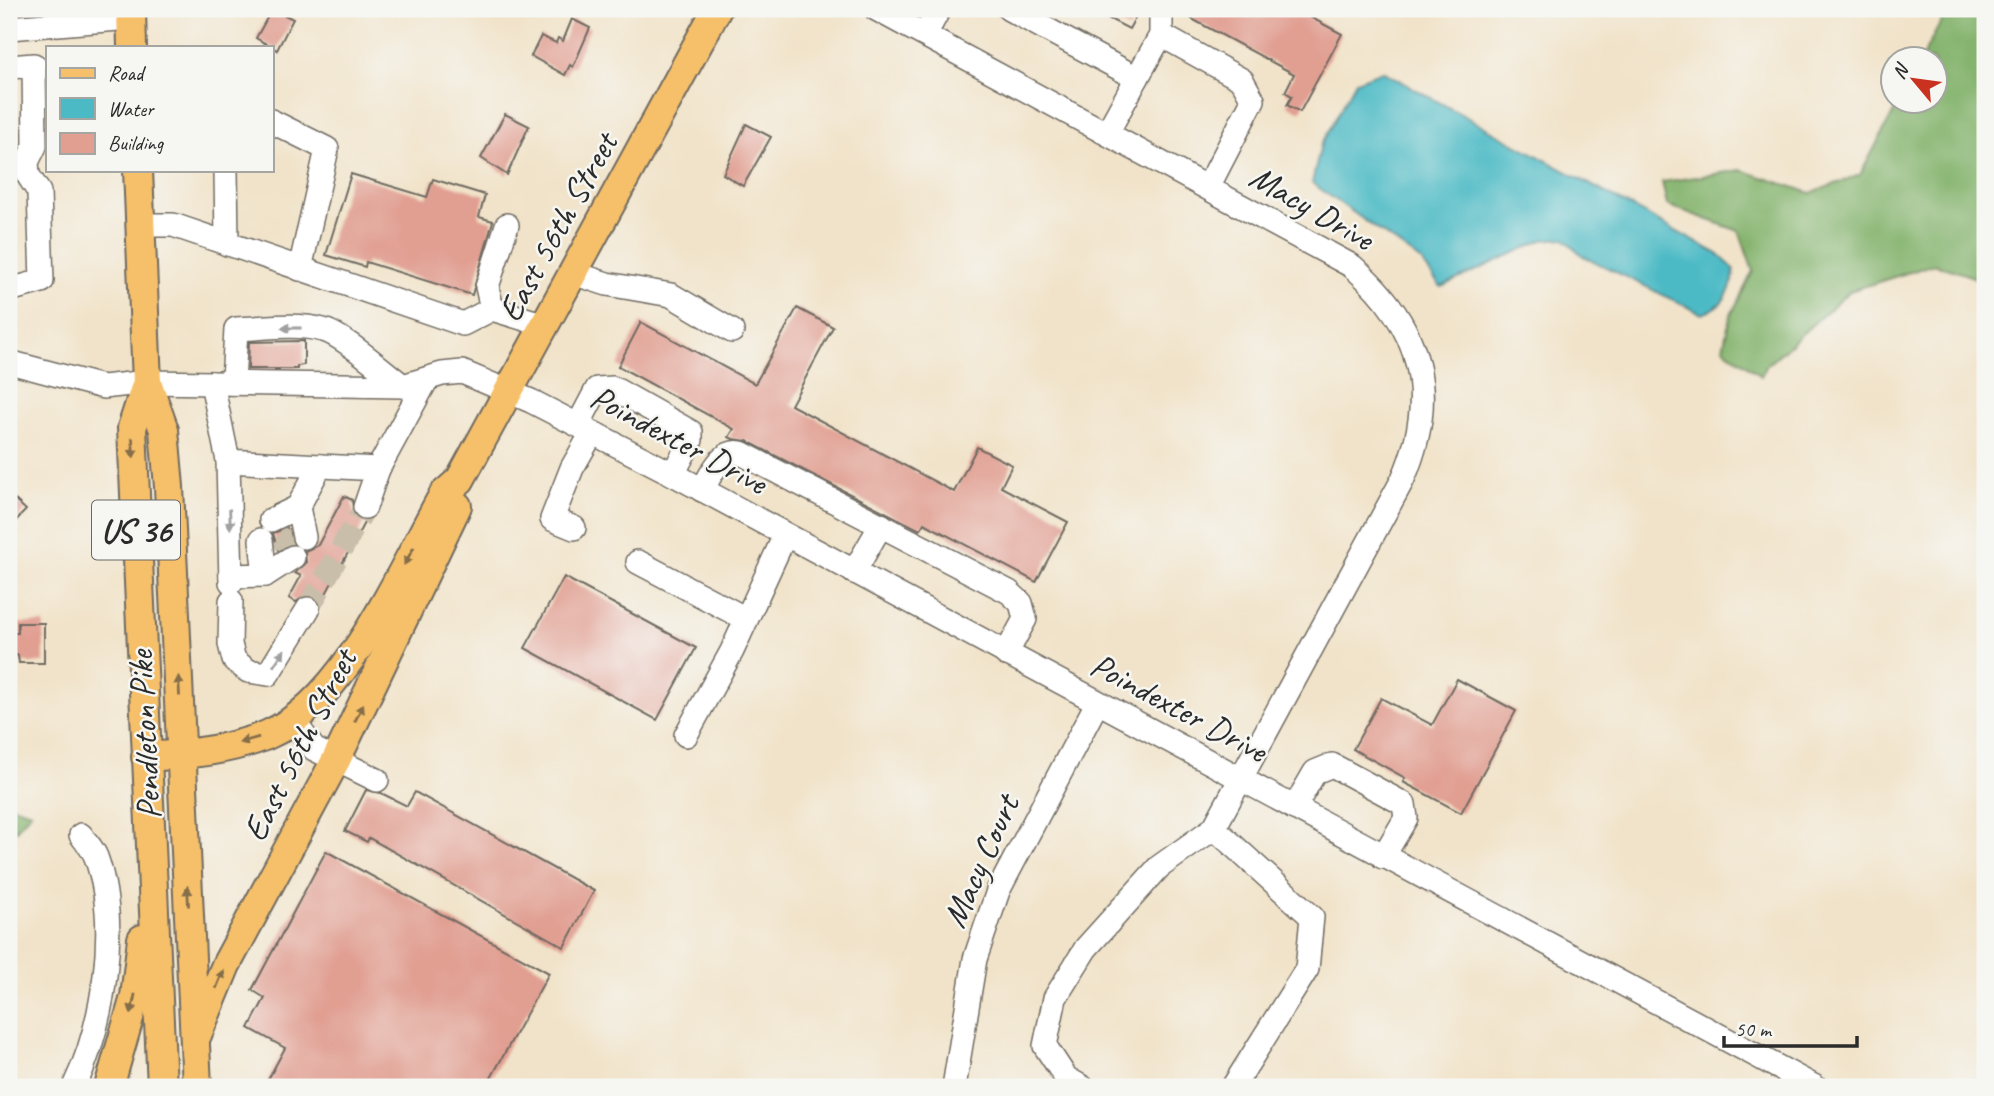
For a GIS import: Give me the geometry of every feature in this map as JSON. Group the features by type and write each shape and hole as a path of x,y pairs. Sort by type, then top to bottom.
{"main road":[{"name":"East 56th Street","path":"146,757 216,750 267,735 293,720 337,679 444,494 460,480 717,9"},
{"path":"131,13 132,46"},
{"name":"Pendleton Pike","path":"138,172 147,383 164,430 168,476 197,1087"},
{"name":"Pendleton Pike","path":"147,383 132,428 162,1087"},
{"name":"East 56th Street","path":"194,1043 226,965 336,760 459,500 460,480"},
{"path":"109,1087 135,997 151,863"},
{"path":"122,1087 159,1021"}],"street":[{"name":"Macy Drive","path":"876,9 1352,266 1370,281 1403,322 1419,370 1423,396 1417,449 1214,828"},
{"path":"925,35 939,9"},
{"path":"1009,9 1137,78"},
{"path":"1107,133 1161,35 1161,9"},
{"path":"9,28 131,13"},
{"path":"1161,35 1242,80 1253,100 1208,187"},
{"path":"9,67 34,65 36,146 27,162 28,175 39,192 42,281 9,290"},
{"path":"273,122 327,149 300,269"},
{"path":"226,172 227,244"},
{"path":"140,225 173,225 463,324 492,309 545,325"},
{"path":"492,309 487,287 507,225"},
{"path":"573,273 632,289 657,291 732,331"},
{"path":"308,608 268,674 257,674 234,660 230,644 228,461 229,383 236,329 325,330 343,339 403,386"},
{"path":"9,362 94,387 147,383 229,383 257,377 338,380 351,373 353,349"},
{"name":"Poindexter Drive","path":"229,383 403,386 462,372 509,391 673,474 1815,1087"},
{"path":"365,507 378,469 427,379"},
{"path":"574,528 552,519 572,468 597,389 613,388 691,432 691,440 673,474"},
{"path":"702,490 725,455 734,452 1009,592 1021,603 1025,619 1006,654"},
{"path":"228,461 378,469"},
{"path":"231,586 265,575 320,466"},
{"path":"854,572 881,525"},
{"path":"686,735 746,620 785,535"},
{"path":"638,562 746,620"},
{"name":"Macy Court","path":"954,1087 975,959 998,891 1097,703"},
{"path":"293,720 314,749 377,780"},
{"path":"1294,808 1315,772 1332,765 1404,804 1406,818 1383,857"},
{"path":"1082,1087 1066,1078 1045,1046 1055,998 1086,948 1159,867 1214,828 1312,917 1307,969 1233,1087"},
{"path":"74,1087 98,1012 106,959 103,891 96,855 81,835"}],"green space":[{"path":"1948,9 1985,9 1985,281 1935,264 1850,291 1767,365 1761,376 1723,348 1730,317 1753,271 1739,231 1667,205 1662,182 1741,170 1811,193 1860,175 1892,116 1948,116 1948,46 1928,46"},
{"path":"9,805 31,812 16,830 9,828"}],"water":[{"path":"1382,71 1718,254 1734,269 1732,284 1726,297 1702,314 1583,256 1563,238 1542,240 1441,287 1420,260 1312,183 1321,145 1356,81"}],"building":[{"path":"272,9 293,19 277,50 256,38"},
{"path":"1090,9 1140,9 1129,29"},
{"path":"1198,9 1295,9 1342,34 1300,112 1287,105 1292,96 1285,92 1294,74 1192,19"},
{"path":"572,19 590,28 573,67 570,65 565,75 531,56 541,36 556,43 558,38 563,41"},
{"path":"505,114 529,126 507,175 481,158"},
{"path":"746,124 771,137 743,186 723,174"},
{"path":"351,174 427,197 433,179 485,195 479,217 493,221 472,295 366,262 365,267 326,255"},
{"path":"797,308 833,327 791,405 954,492 977,447 1012,465 1001,487 1068,522 1036,582 924,523 920,530 747,441 729,437 734,429 618,366 641,322 755,384"},
{"path":"304,341 304,365 297,366 297,369 248,369 249,342"},
{"path":"9,494 26,510 9,528"},
{"path":"344,496 352,500 354,516 365,521 321,603 309,595 296,602 289,598 301,576 295,573 306,563 305,551 318,545"},
{"path":"287,528 292,543 278,550 273,533"},
{"path":"564,577 696,648 657,720 525,648"},
{"path":"18,623 44,623 44,663 19,663 18,655 9,656 9,633 18,633"},
{"path":"1457,679 1516,711 1461,813 1403,782 1405,778 1353,749 1381,698 1432,725"},
{"path":"366,790 381,793 407,806 415,792 594,891 564,947 369,838 367,842 345,831"},
{"path":"326,851 549,973 486,1087 264,1087 285,1048 249,1028 265,998 252,990"}],"tunnel":[{"path":"308,609 365,507"},
{"path":"283,552 293,532"}]}
